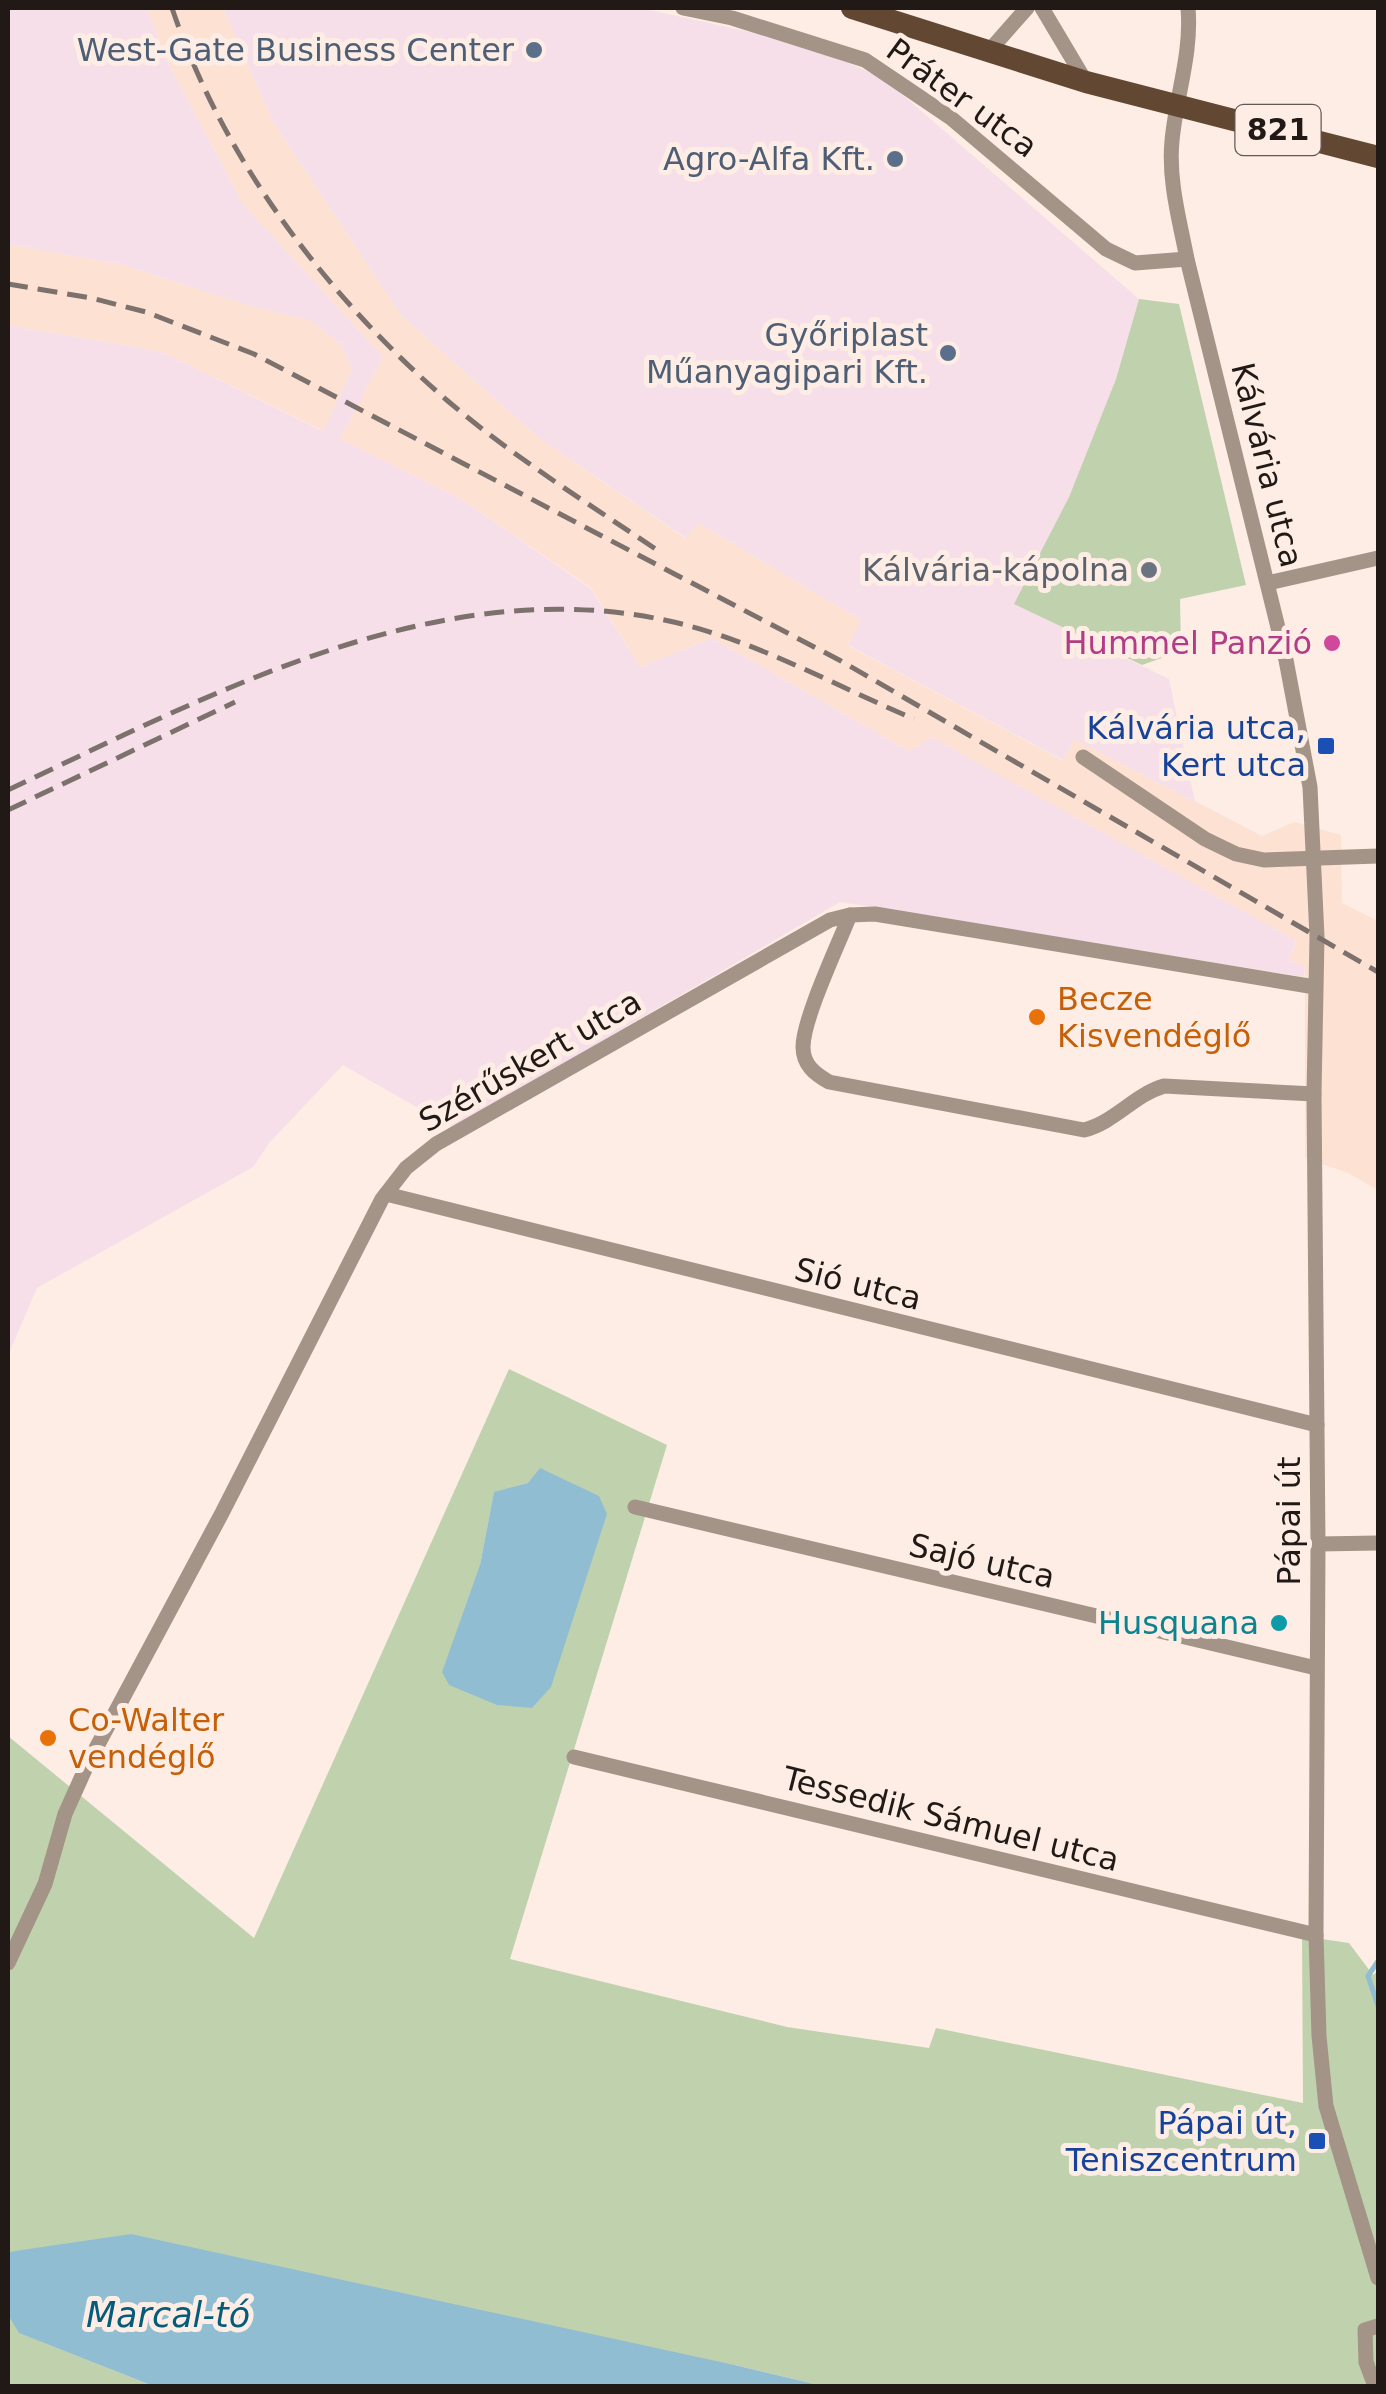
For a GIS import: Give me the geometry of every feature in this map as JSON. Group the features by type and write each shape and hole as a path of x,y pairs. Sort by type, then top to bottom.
{"main road":[{"name":"821","path":"852,8 1086,82 1378,156"}],"street":[{"name":"Práter utca","path":"683,8 732,18 865,60 951,118 1106,250 1135,263 1187,260"},
{"path":"990,50 1028,8"},
{"path":"1042,8 1086,82"},
{"name":"Kálvária utca","path":"1188,8 1190,38 1172,144 1174,178 1187,260 1268,582 1310,787 1317,937"},
{"path":"1268,582 1378,558"},
{"path":"1083,757 1205,840 1236,854 1264,860 1378,856"},
{"path":"850,914 802,1050 811,1072 828,1082 1084,1130 1102,1125 1150,1090 1164,1086 1314,1094"},
{"name":"Szérűskert utca","path":"8,1963 45,1884 65,1814 87,1765 386,1194 406,1168 436,1144 830,920 850,914 874,914 1315,986"},
{"name":"Pápai út","path":"1317,937 1314,1094 1319,2036 1326,2106 1378,2278"},
{"name":"Sió utca","path":"386,1194 1316,1425"},
{"name":"Sajó utca","path":"635,1507 1316,1668"},
{"path":"1318,1544 1378,1544"},
{"name":"Tessedik Sámuel utca","path":"574,1757 1316,1935"},
{"path":"1375,2386 1366,2362 1365,2330 1378,2326"}],"shaded area":[{"path":"8,8 147,8 165,57 243,204 383,357 340,439 461,499 591,589 640,667 712,638 909,751 932,737 1296,941 1289,960 1305,967 1304,977 840,902 453,1128 343,1065 269,1143 253,1167 37,1288 8,1355 8,325 162,352 323,431 352,370 341,345 312,321 123,265 8,244"},
{"path":"147,8 223,8 272,120 401,315 539,438 685,538 698,523 861,620 849,646 1062,760 1074,738 1262,836 1294,822 1341,835 1342,903 1378,921 1378,1190 1348,1173 1305,1158 1305,967 1289,960 1296,942 909,751 712,638 640,667 591,588 461,499 339,439 383,357 243,204 165,57"},
{"path":"223,8 641,8 805,44 883,78 1139,299 1116,379 1069,497 1015,604 1169,679 1195,802 1074,739 1063,760 848,645 861,620 698,523 686,538 539,438 401,315 272,120"},
{"path":"8,244 123,265 312,321 341,345 352,370 324,431 162,352 8,325"}],"green space":[{"path":"1139,299 1179,304 1246,585 1180,599 1181,651 1142,665 1014,604 1069,497 1116,379"},
{"path":"509,1369 667,1445 510,1959 787,2027 929,2048 936,2028 1303,2103 1302,1936 1349,1943 1373,1975 1378,1971 1378,2386 823,2386 739,2366 44,2249 8,2252 8,1736 254,1938","holes":["528,1483 480,1565 494,1493"]},
{"path":"8,2315 20,2333 148,2384 165,2386 8,2386"}],"water":[{"path":"540,1468 599,1496 607,1514 551,1687 532,1708 497,1705 449,1685 442,1672 480,1565 494,1492 528,1483"},
{"name":"Marcal-tó","path":"131,2234 823,2386 165,2386 148,2384 19,2333 8,2315 8,2252"}],"waterway":[{"path":"1378,1961 1368,1976 1378,2006"}],"railway":[{"path":"172,8 220,119 250,172 284,223 362,318 474,423 660,552"},
{"path":"8,284 146,312 254,354 841,661 1378,972"},
{"path":"8,790 245,681 328,651 412,627 497,613 583,610 701,629 763,651 914,719"},
{"path":"8,810 235,702"}],"place":[{"name":"West-Gate Business Center","path":"534,50"},
{"name":"Agro-Alfa Kft.","path":"895,159"},
{"name":"Győriplast Műanyagipari Kft.","path":"948,353"},
{"name":"Kálvária-kápolna","path":"1149,570"},
{"name":"Hummel Panzió","path":"1332,643"},
{"name":"Kálvária utca, Kert utca","path":"1326,746"},
{"name":"Becze Kisvendéglő","path":"1037,1017"},
{"name":"Husquana","path":"1279,1623"},
{"name":"Co-Walter vendéglő","path":"48,1738"},
{"name":"Pápai út, Teniszcentrum","path":"1317,2141"}]}
